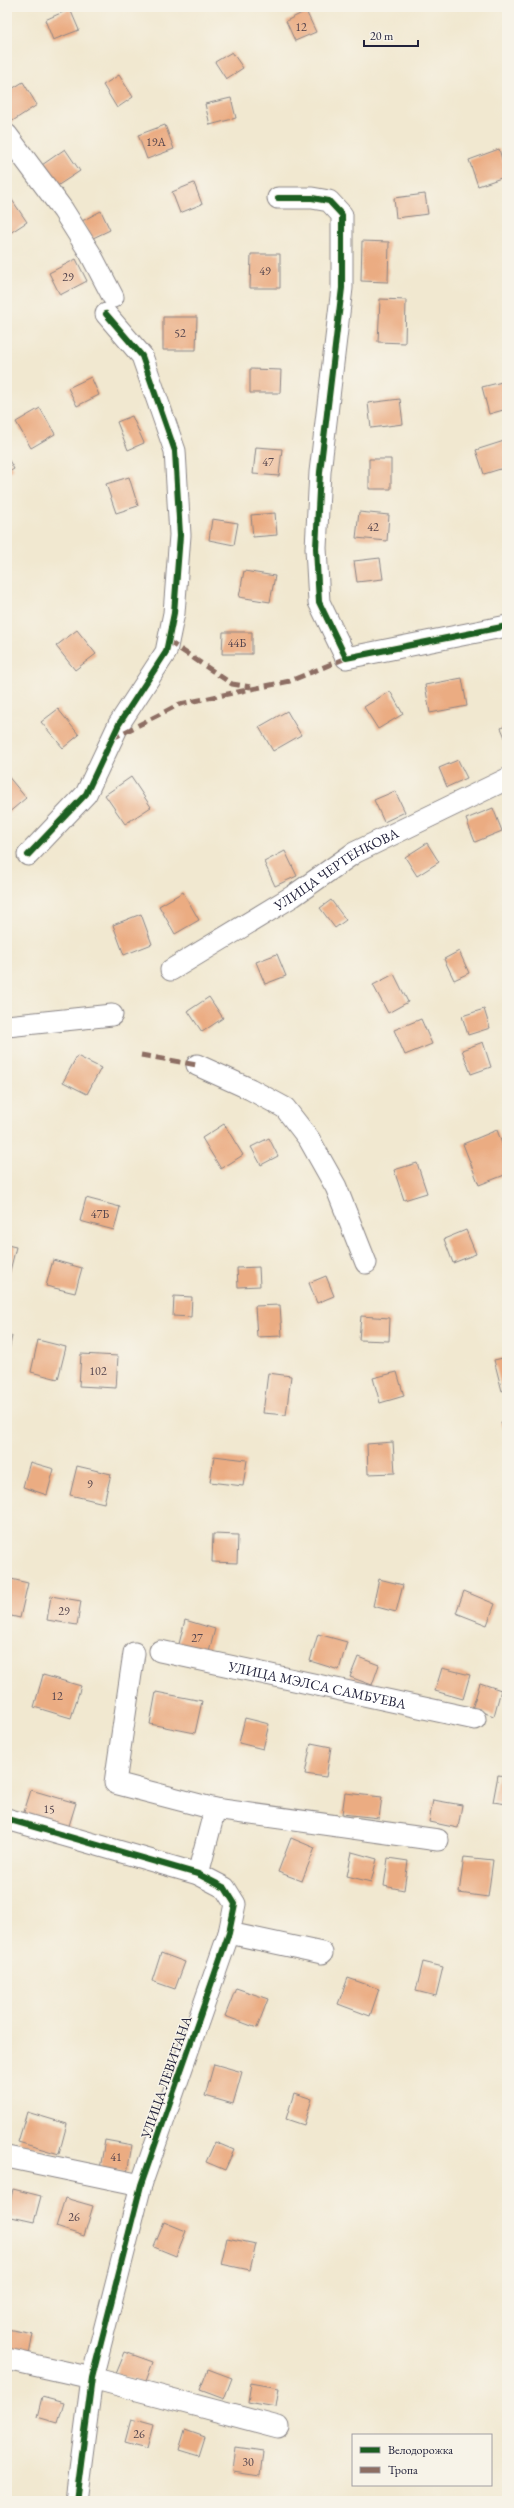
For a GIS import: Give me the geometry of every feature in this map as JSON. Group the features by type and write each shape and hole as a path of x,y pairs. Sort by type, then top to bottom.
{"street":[{"path":"7,135 90,253 109,306 142,356 175,451 180,535 174,613 166,652 119,724 86,794 28,855"},
{"path":"278,198 312,198 329,201 342,215 342,288 320,472 316,548 319,602 346,658 507,626"},
{"name":"УЛИЦА ЧЕРТЕНКОВА","path":"171,970 293,896 354,853 474,797 507,779"},
{"path":"7,1026 112,1015"},
{"path":"197,1065 250,1089 285,1108 309,1139 336,1187 366,1263"},
{"name":"УЛИЦА МЭЛСА САМБУЕВА","path":"160,1651 474,1719"},
{"path":"134,1653 115,1783 216,1809 438,1840"},
{"path":"198,1874 216,1809"},
{"name":"УЛИЦА ЛЕВИТАНА","path":"7,1819 198,1874 225,1888 235,1904 229,1933 141,2185 92,2378 76,2501"},
{"path":"229,1933 322,1953"},
{"path":"7,2157 141,2185"},
{"path":"7,2360 92,2378 278,2428"}],"building":[{"path":"70,9 79,30 53,40 45,20"},
{"path":"306,11 316,32 295,41 286,21"},
{"path":"232,52 243,68 226,79 215,62"},
{"path":"119,75 133,97 117,108 103,85"},
{"path":"23,82 37,105 11,122 7,115 7,92"},
{"path":"231,98 236,118 210,125 205,104"},
{"path":"165,125 174,149 147,159 138,135"},
{"path":"65,149 80,171 57,186 42,165"},
{"path":"499,149 507,176 478,186 469,160"},
{"path":"194,183 202,204 180,213 172,192"},
{"path":"425,194 428,214 396,218 394,198"},
{"path":"10,197 27,222 7,235 7,199"},
{"path":"101,211 110,230 91,239 82,221"},
{"path":"362,241 389,242 388,282 361,281"},
{"path":"251,254 280,254 280,288 250,288"},
{"path":"76,259 87,281 60,295 49,273"},
{"path":"380,299 406,300 405,343 378,342"},
{"path":"163,317 197,317 196,350 163,350"},
{"path":"250,369 281,370 280,393 250,393"},
{"path":"91,377 99,395 77,406 68,388"},
{"path":"506,381 507,409 489,414 482,387"},
{"path":"400,399 403,424 371,428 368,403"},
{"path":"40,408 55,434 31,448 16,422"},
{"path":"132,416 144,443 128,450 117,422"},
{"path":"504,441 507,467 484,474 476,450"},
{"path":"256,447 282,449 279,476 253,474"},
{"path":"7,457 14,469 7,473"},
{"path":"369,459 391,459 391,489 369,489"},
{"path":"129,477 138,506 116,513 106,484"},
{"path":"359,512 389,515 387,541 356,538"},
{"path":"275,513 277,535 253,537 251,515"},
{"path":"212,519 238,523 234,545 209,540"},
{"path":"380,558 383,579 357,582 354,561"},
{"path":"244,571 275,576 270,602 239,597"},
{"path":"77,630 96,654 75,670 56,646"},
{"path":"223,632 252,632 252,654 222,654"},
{"path":"462,678 467,706 430,713 425,685"},
{"path":"390,691 403,714 378,729 364,707"},
{"path":"58,709 79,735 63,748 41,722"},
{"path":"287,711 301,735 273,751 259,727"},
{"path":"507,725 507,742 501,728"},
{"path":"458,760 467,778 447,787 439,768"},
{"path":"7,775 26,798 7,814"},
{"path":"131,777 151,807 125,824 105,795"},
{"path":"395,791 405,812 384,822 374,800"},
{"path":"493,808 502,831 475,842 466,819"},
{"path":"427,843 439,862 417,876 405,857"},
{"path":"285,851 297,876 275,886 264,862"},
{"path":"183,892 199,920 175,934 159,906"},
{"path":"331,900 346,920 335,928 320,908"},
{"path":"141,914 152,944 124,955 113,925"},
{"path":"459,951 469,973 454,980 444,959"},
{"path":"277,954 286,976 265,984 256,962"},
{"path":"394,974 408,1002 388,1013 373,985"},
{"path":"209,997 223,1018 202,1032 188,1011"},
{"path":"484,1009 490,1028 468,1035 462,1016"},
{"path":"421,1019 432,1044 405,1055 394,1030"},
{"path":"483,1042 491,1067 471,1074 462,1050"},
{"path":"77,1056 101,1068 87,1094 63,1082"},
{"path":"224,1124 243,1155 221,1169 202,1138"},
{"path":"497,1130 507,1157 507,1174 479,1185 463,1144"},
{"path":"269,1138 278,1156 261,1165 251,1147"},
{"path":"417,1163 427,1193 404,1200 394,1170"},
{"path":"86,1198 120,1207 114,1230 80,1221"},
{"path":"466,1230 476,1254 453,1263 444,1239"},
{"path":"7,1245 16,1247 8,1279 7,1279"},
{"path":"53,1260 82,1268 75,1293 46,1286"},
{"path":"259,1267 260,1286 238,1287 237,1268"},
{"path":"326,1276 334,1296 317,1303 309,1283"},
{"path":"174,1296 192,1297 191,1317 173,1316"},
{"path":"280,1305 282,1336 257,1337 255,1306"},
{"path":"361,1316 390,1318 389,1341 359,1340"},
{"path":"7,1335 12,1336 8,1355 7,1355"},
{"path":"38,1340 66,1347 58,1379 31,1372"},
{"path":"81,1354 118,1356 116,1388 79,1386"},
{"path":"507,1357 507,1389 502,1391 494,1360"},
{"path":"397,1372 404,1396 380,1403 373,1378"},
{"path":"268,1373 291,1376 286,1415 263,1413"},
{"path":"507,1421 507,1438 501,1422"},
{"path":"393,1442 395,1473 368,1474 367,1444"},
{"path":"214,1456 247,1460 243,1486 210,1482"},
{"path":"30,1462 54,1469 47,1495 23,1487"},
{"path":"77,1466 111,1474 104,1503 70,1495"},
{"path":"213,1534 238,1535 237,1563 212,1562"},
{"path":"7,1578 28,1583 20,1618 7,1615"},
{"path":"379,1579 403,1585 396,1612 373,1606"},
{"path":"464,1591 495,1604 487,1625 456,1613"},
{"path":"51,1596 81,1601 77,1625 47,1620"},
{"path":"185,1620 215,1629 208,1656 178,1648"},
{"path":"318,1634 347,1642 339,1670 310,1661"},
{"path":"358,1657 379,1665 372,1685 350,1677"},
{"path":"442,1668 470,1675 463,1699 435,1691"},
{"path":"43,1675 81,1686 71,1718 34,1707"},
{"path":"480,1683 501,1690 494,1716 472,1709"},
{"path":"156,1692 202,1701 195,1733 150,1724"},
{"path":"245,1718 269,1724 263,1749 239,1743"},
{"path":"311,1743 331,1747 326,1777 305,1774"},
{"path":"498,1775 507,1776 507,1804 493,1802"},
{"path":"31,1790 76,1803 68,1829 23,1815"},
{"path":"345,1793 382,1797 379,1818 342,1814"},
{"path":"433,1800 462,1805 458,1828 429,1822"},
{"path":"291,1838 315,1848 302,1881 278,1872"},
{"path":"352,1852 377,1859 371,1882 347,1876"},
{"path":"464,1857 493,1860 488,1897 459,1893"},
{"path":"388,1858 408,1861 404,1890 384,1886"},
{"path":"161,1953 185,1962 175,1989 152,1981"},
{"path":"423,1962 443,1967 436,1996 416,1991"},
{"path":"348,1978 379,1989 370,2016 338,2004"},
{"path":"236,1988 268,1999 257,2028 225,2016"},
{"path":"214,2064 242,2072 233,2104 205,2096"},
{"path":"294,2093 312,2099 304,2125 286,2119"},
{"path":"27,2112 67,2124 59,2154 18,2142"},
{"path":"105,2140 132,2145 127,2173 100,2169"},
{"path":"215,2142 234,2150 225,2170 206,2162"},
{"path":"13,2189 41,2196 34,2222 7,2216"},
{"path":"65,2198 93,2206 84,2236 56,2227"},
{"path":"164,2222 186,2231 176,2256 154,2247"},
{"path":"227,2238 256,2244 250,2270 221,2264"},
{"path":"7,2329 33,2334 29,2355 7,2351"},
{"path":"125,2352 153,2362 145,2384 116,2374"},
{"path":"208,2369 232,2378 224,2399 200,2390"},
{"path":"251,2383 279,2388 276,2407 248,2402"},
{"path":"42,2397 64,2403 58,2423 37,2417"},
{"path":"131,2419 153,2425 147,2448 125,2442"},
{"path":"185,2430 205,2437 199,2456 179,2450"},
{"path":"236,2447 263,2451 260,2476 233,2472"}],"marked path":[{"path":"168,641 232,684 251,687"},
{"path":"111,739 180,704 290,681 346,658"},
{"path":"141,1055 197,1065"}],"cycle path":[{"path":"278,198 312,198 329,201 342,215 342,288 320,472 316,548 319,602 346,658 507,626"},
{"path":"28,855 86,794 119,724 166,652 174,613 180,535 175,451 142,356 106,314"},
{"path":"7,1819 198,1874 225,1888 235,1904 229,1933 141,2185 92,2378 76,2501"}]}
